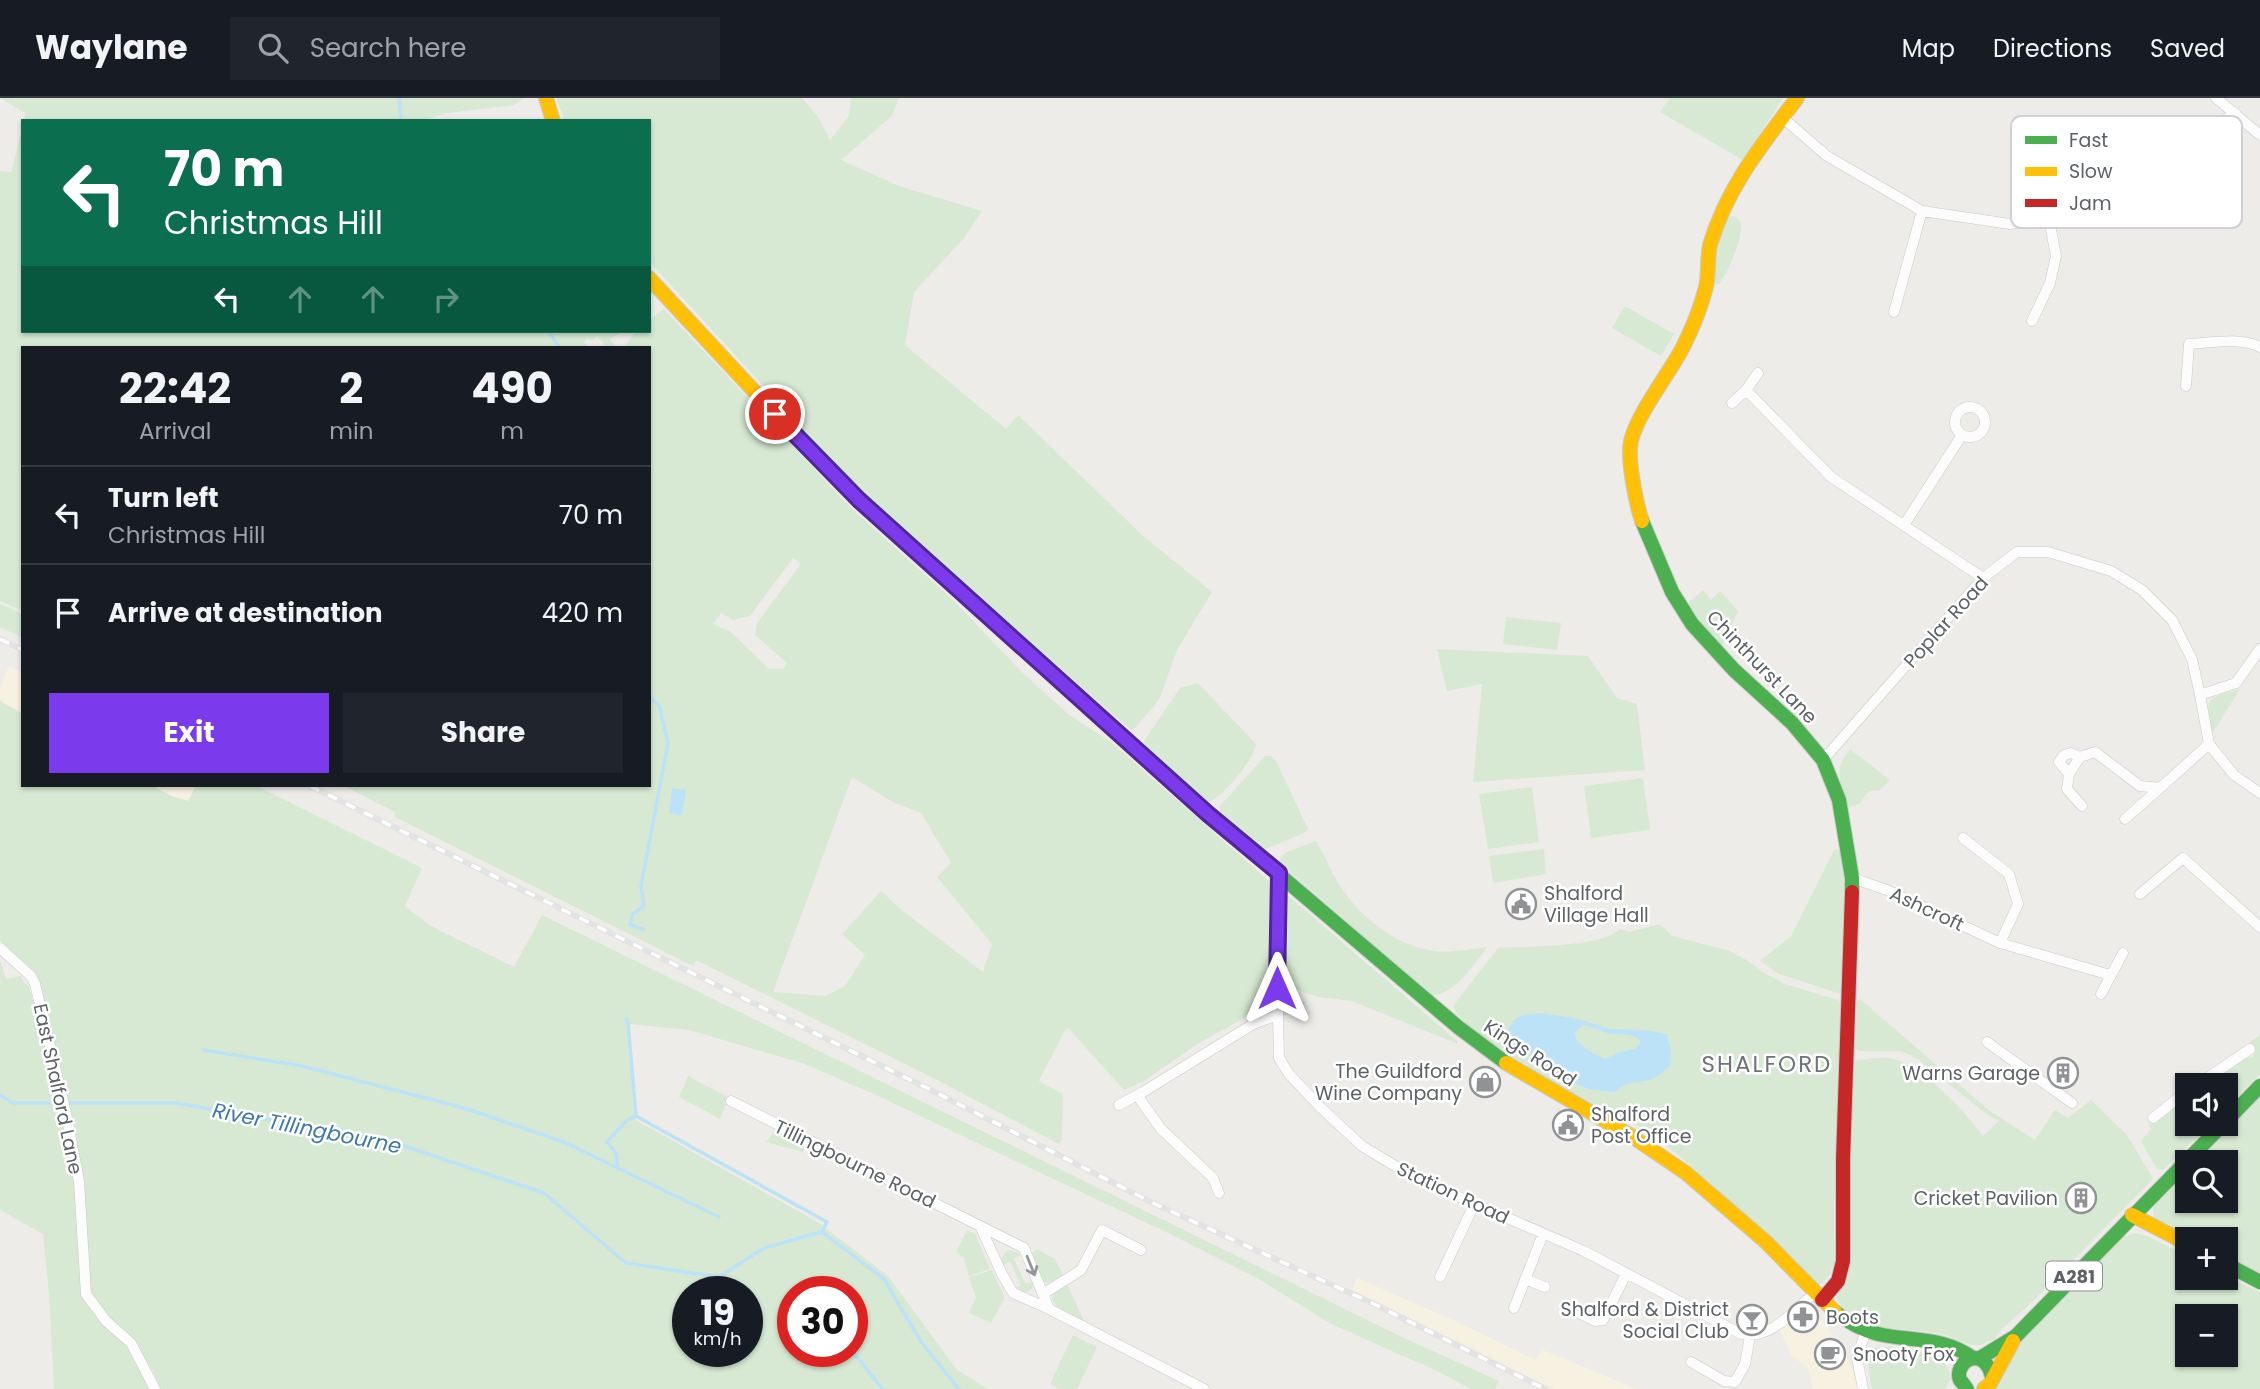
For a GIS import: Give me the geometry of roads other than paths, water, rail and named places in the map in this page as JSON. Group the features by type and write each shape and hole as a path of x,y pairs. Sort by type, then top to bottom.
{"main road":[{"path":"546,98 552,119"},
{"name":"Chinthurst Lane","path":"1797,98 1744,168 1729,198 1710,246 1706,286 1695,318 1683,347 1631,442 1632,472 1639,512 1672,592 1692,624 1734,670 1792,723 1823,760 1839,800 1852,878 1843,1159 1843,1267 1838,1281 1819,1296"},
{"name":"Kings Road","path":"651,280 853,494 1208,814 1417,993 1495,1056 1529,1079 1633,1137 1686,1173 1766,1242 1839,1315 1866,1330 1949,1344 1977,1358"},
{"name":"A281","path":"2238,1106 2260,1086"},
{"name":"A281","path":"1988,1383 2016,1336 2207,1136"},
{"path":"2132,1215 2175,1237"},
{"path":"2238,1270 2260,1282"},
{"name":"A281","path":"1977,1358 2016,1336"},
{"path":"1931,1342 1952,1361 1959,1381"},
{"path":"1959,1381 1964,1362 1977,1358 1990,1365 1988,1383"}],"street":[{"path":"2216,98 2239,116"},
{"path":"2230,116 2234,112"},
{"path":"1783,118 1827,156 1922,211 2011,224"},
{"path":"2242,119 2260,135"},
{"path":"1894,312 1922,211"},
{"path":"2032,321 2050,283 2056,256 2051,228"},
{"path":"2186,386 2189,344 2231,342 2260,346"},
{"path":"1732,403 1758,373"},
{"path":"1746,390 1831,477 1983,578"},
{"path":"1904,525 1962,435"},
{"name":"Poplar Road","path":"1823,760 1983,578 2017,552 2048,552 2111,571 2142,590 2172,620 2192,659 2209,744 2234,775 2260,793"},
{"path":"2200,695 2236,683 2260,649"},
{"path":"2125,819 2209,744"},
{"path":"2082,806 2067,789 2069,774 2080,757 2095,752 2140,786 2160,788"},
{"path":"2069,774 2059,762 2064,755 2071,753 2080,757"},
{"path":"1964,838 2010,874 2018,904 2000,943"},
{"path":"2140,894 2183,858 2260,928"},
{"name":"Station Road","path":"1279,873 1276,925 1280,1062 1320,1107 1353,1138 1415,1178 1594,1256 1737,1332 1750,1336"},
{"name":"Ashcroft","path":"1852,878 1887,890 2000,943 2110,975"},
{"name":"East Shalford Lane","path":"0,948 31,976 35,984 66,1113 79,1181 86,1294 107,1321 131,1343 155,1389"},
{"path":"2101,994 2123,953"},
{"path":"1119,1105 1255,1023 1278,1015"},
{"path":"1987,1042 2072,1103"},
{"path":"2215,1073 2250,1049"},
{"path":"1138,1095 1161,1129 1213,1178 1219,1193"},
{"name":"Tillingbourne Road","path":"731,1101 1024,1248 1049,1309"},
{"path":"2153,1118 2175,1103"},
{"path":"1440,1277 1474,1205"},
{"path":"980,1226 1013,1293 1204,1389"},
{"path":"1043,1294 1081,1270 1102,1230 1141,1250"},
{"path":"1514,1308 1543,1234"},
{"path":"1581,1314 1595,1321 1602,1320 1626,1274"},
{"path":"1525,1279 1545,1287"},
{"path":"1691,1362 1724,1381 1734,1382 1745,1364 1750,1336 1768,1331 1819,1296"},
{"path":"1863,1389 1857,1358 1866,1330"}],"water":[{"path":"672,788 686,790 682,815 669,813"},
{"path":"1542,1013 1578,1019 1610,1029 1667,1034 1671,1052 1670,1066 1652,1079 1628,1084 1615,1092 1593,1090 1575,1084 1546,1071 1520,1042 1507,1032 1517,1018","holes":["1584,1025 1607,1033 1630,1035 1641,1042 1635,1049 1605,1059 1576,1040 1575,1032"]}],"waterway":[{"path":"399,98 401,119"},
{"path":"549,333 559,346"},
{"path":"643,929 630,925 633,914 644,906 641,886 668,743 659,705 651,699"},
{"path":"626,1019 636,1116 827,1222 822,1232"},
{"path":"204,1050 302,1066 464,1108 564,1142 719,1217"},
{"name":"River Tillingbourne","path":"0,1095 13,1103 177,1103 392,1142 544,1193 626,1263 719,1277 764,1248 822,1232"},
{"path":"618,1169 616,1153 607,1142 626,1121 636,1116"},
{"name":"River Tillingbourne","path":"822,1232 884,1279 921,1342 959,1389"},
{"path":"865,1367 883,1389"}],"railway":[{"path":"0,639 21,649"},
{"path":"312,787 927,1088 1155,1204 1374,1304 1545,1389"}],"place":[{"name":"Shalford Village Hall","path":"1521,904"},
{"name":"Warns Garage","path":"2063,1073"},
{"name":"The Guildford Wine Company","path":"1485,1082"},
{"name":"Shalford Post Office","path":"1568,1125"},
{"name":"Cricket Pavilion","path":"2081,1198"},
{"name":"Boots","path":"1803,1317"},
{"name":"Shalford & District Social Club","path":"1752,1320"},
{"name":"Snooty Fox","path":"1830,1354"}],"district":[{"name":"SHALFORD","path":"1767,1064"}]}
